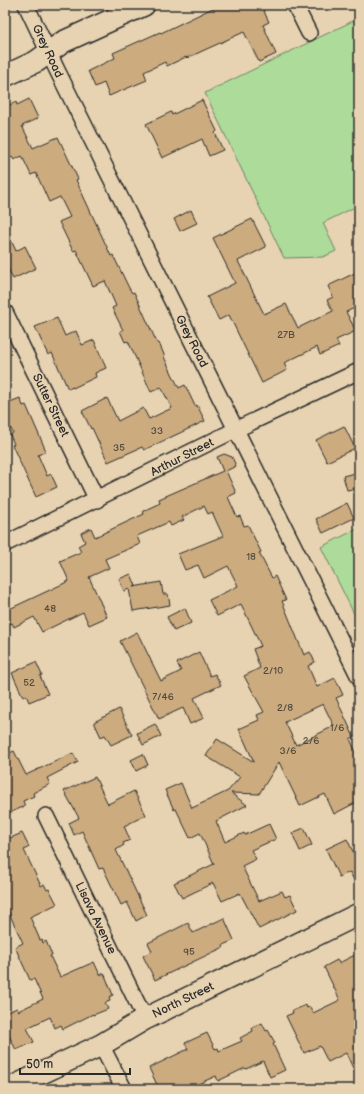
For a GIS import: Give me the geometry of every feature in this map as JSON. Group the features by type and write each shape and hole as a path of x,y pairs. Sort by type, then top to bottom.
{"street":[{"name":"Grey Road","path":"26,5 359,677"},
{"path":"5,76 37,61 63,42 144,5"},
{"path":"295,5 309,33"},
{"name":"Sutter Street","path":"5,312 97,500"},
{"name":"Arthur Street","path":"5,544 359,371"},
{"name":"Lisava Avenue","path":"46,816 145,1019"},
{"name":"North Street","path":"8,1089 101,1045 145,1019 359,914"},
{"path":"101,1045 124,1089"}],"green space":[{"path":"359,18 359,205 323,223 336,251 323,257 284,258 205,93"},
{"path":"359,528 359,624 321,547"}],"building":[{"path":"219,5 261,5 269,22 263,25 276,54 259,62 244,32 167,66 165,62 144,72 147,80 109,96 104,83 95,87 88,71 115,58 113,53 160,32 161,33"},
{"path":"29,99 38,118 22,126 33,148 58,137 111,256 113,255 132,293 134,292 179,388 185,385 195,406 197,405 205,421 144,450 142,447 108,462 82,411 107,398 118,421 143,408 149,419 172,408 161,387 151,392 128,341 125,342 120,331 123,330 112,308 116,306 105,281 93,286 76,250 73,251 59,222 70,217 60,197 49,202 36,173 31,175 22,156 14,160 12,157 5,160 5,107 16,102 17,105"},
{"path":"202,100 217,131 215,133 223,150 209,156 202,139 162,158 146,124 171,112 172,115"},
{"path":"191,210 197,223 180,231 174,219"},
{"path":"252,219 266,247 238,261 264,314 286,304 298,328 333,311 327,300 333,297 328,286 359,271 359,306 346,312 356,331 336,340 339,346 320,355 317,347 284,363 287,370 262,383 229,315 219,320 207,297 235,283 213,238"},
{"path":"5,227 16,251 25,246 36,268 13,279 5,263"},
{"path":"57,318 65,336 76,331 82,345 94,340 106,368 95,373 96,377 68,389 52,353 48,355 35,327"},
{"path":"20,398 23,406 26,405 46,451 38,455 47,476 51,474 57,487 36,497 12,445 14,444 10,435 13,433 5,417 5,404"},
{"path":"344,426 355,448 327,462 316,440"},
{"path":"224,454 232,457 236,466 226,471 236,493 228,497 237,517 240,516 244,526 248,525 261,552 259,553 272,578 275,576 286,600 282,601 304,655 310,652 315,662 308,666 317,687 335,678 343,695 336,698 354,737 350,739 359,759 359,801 334,814 325,794 300,806 279,762 259,794 231,793 247,805 216,821 225,842 269,824 276,839 251,850 256,859 242,866 259,901 282,891 285,897 290,895 297,910 259,929 240,893 222,901 213,883 182,898 174,883 214,864 200,833 190,838 176,809 174,810 165,790 181,783 192,808 228,791 240,777 206,756 217,739 254,762 239,729 259,720 257,715 264,712 244,676 260,668 253,649 261,646 241,604 217,616 209,600 238,586 228,566 204,578 198,565 185,570 178,554 223,536 212,512 208,514 204,506 182,517 184,520 171,526 169,522 137,536 140,544 105,559 109,568 89,577 107,617 89,625 83,612 42,632 34,617 14,627 12,623 5,626 5,611 69,581 60,561 81,552 78,546 85,542 81,533 91,528 95,537 144,514 143,511 160,503 159,499 223,471 217,457","holes":["323,704 334,726 296,745 285,722"]},
{"path":"359,472 359,488 347,490 343,476"},
{"path":"347,503 354,518 323,533 316,519"},
{"path":"131,574 136,586 133,587 161,582 163,594 168,594 170,605 133,611 129,589 124,591 119,579"},
{"path":"185,608 191,623 174,631 167,617"},
{"path":"137,632 161,681 181,671 177,663 199,652 210,676 215,674 221,685 194,698 204,718 190,724 183,708 159,719 120,641"},
{"path":"36,662 48,694 29,702 26,695 23,697 12,673"},
{"path":"119,709 132,735 111,745 105,735 101,737 94,722"},
{"path":"155,724 161,736 143,745 137,733"},
{"path":"14,751 26,775 73,753 78,762 47,778 50,784 33,793 34,796 23,801 25,806 5,815 5,755"},
{"path":"143,754 148,765 136,771 131,760"},
{"path":"95,777 108,804 134,791 146,815 124,826 130,840 123,843 124,845 116,850 147,915 136,921 127,902 121,905 103,868 99,869 82,831 74,835 69,823 79,818 64,791"},
{"path":"304,828 312,845 300,851 292,833"},
{"path":"22,833 29,847 24,850 41,886 44,884 47,890 49,889 57,904 30,917 40,940 42,939 43,943 46,941 52,955 50,956 60,977 94,962 100,975 104,973 113,995 109,997 110,1001 105,1003 108,1009 93,1014 63,1029 61,1025 55,1028 50,1017 27,1028 34,1042 16,1050 5,1027 5,1013 17,1008 18,1011 43,999 34,979 30,980 15,947 23,943 5,905 5,845 10,842 8,839"},
{"path":"347,839 359,864 359,891 350,872 339,877 326,849"},
{"path":"224,918 234,940 223,945 224,947 155,980 143,956 152,951 148,943 188,923 193,933"},
{"path":"359,953 359,1081 346,1053 328,1062 320,1046 304,1053 286,1016 293,1013 292,1011 306,1005 307,1008 310,1007 313,1013 340,1000 324,967 337,960 339,963"},
{"path":"262,1023 266,1031 268,1030 275,1043 273,1044 285,1070 270,1077 263,1061 218,1081 216,1076 187,1089 159,1089 149,1068 188,1049 185,1043 207,1033 215,1049 218,1048 219,1051 242,1041 240,1038 253,1031 252,1028"}]}
